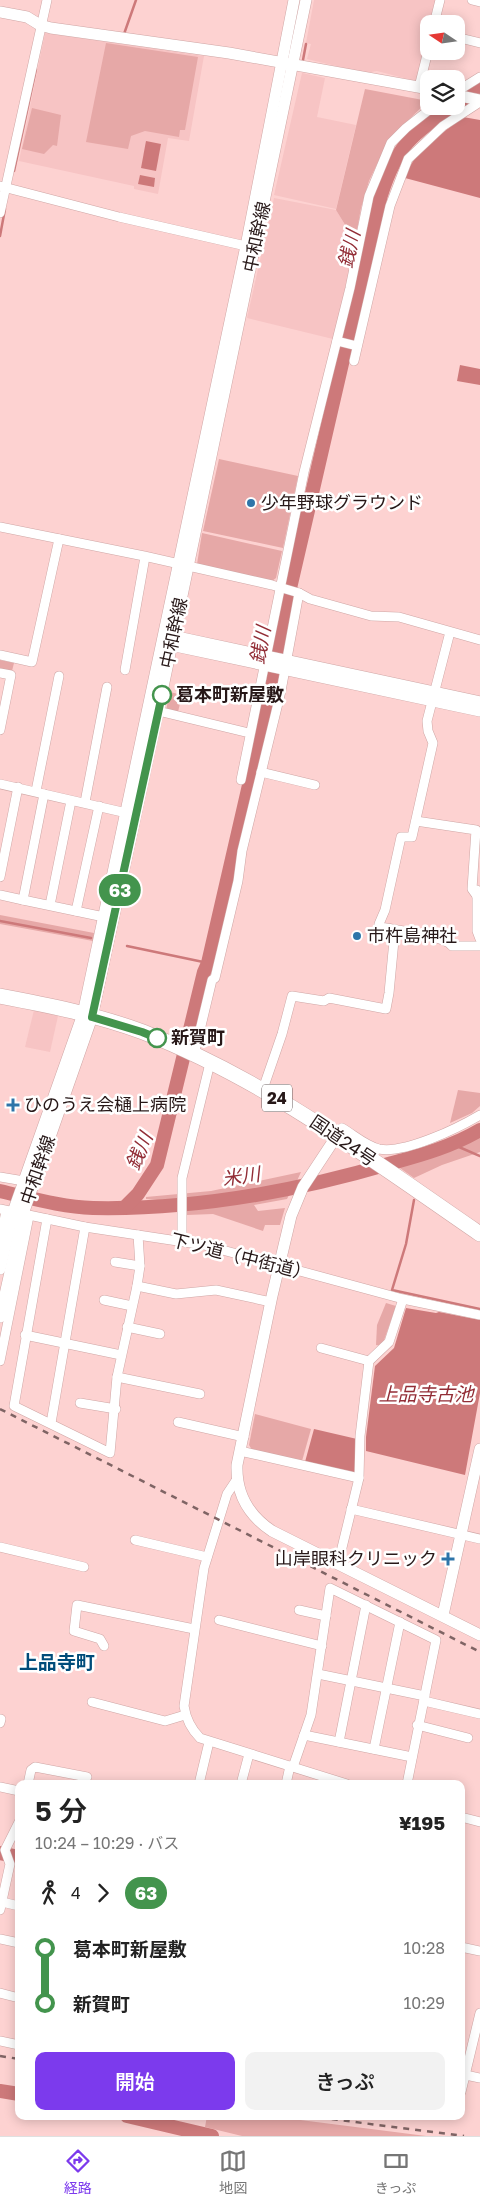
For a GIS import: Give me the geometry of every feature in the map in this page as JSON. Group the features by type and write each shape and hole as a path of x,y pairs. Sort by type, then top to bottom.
{"highway":[{"name":"国道24号","path":"0,996 88,1016 142,1032 193,1054 263,1089 480,1234"}],"main road":[{"name":"中和幹線","path":"183,565 288,64 294,0"},
{"name":"中和幹線","path":"0,1317 5,1270 16,1211 88,1016 168,640 246,246 288,64 306,0"},
{"path":"0,12 27,17 40,25 288,64 420,87"},
{"path":"465,96 479,100"},
{"path":"168,640 434,697 480,711"},
{"name":"中和幹線","path":"88,1016 104,917 158,711 168,640"},
{"path":"434,697 480,702"},
{"path":"336,1137 319,1161 298,1197 285,1238 240,1451 237,1479 246,1505 262,1524 480,1635"},
{"path":"442,1616 462,1535 480,1449"}],"street":[{"path":"0,213 3,187 47,0"},
{"path":"436,15 440,0"},
{"path":"472,0 480,2"},
{"path":"465,39 480,43"},
{"path":"465,88 480,77"},
{"path":"354,361 355,346 390,206 408,159 442,126 479,100"},
{"path":"241,780 267,662 304,472 339,342 369,196 391,143 423,115"},
{"path":"3,187 120,218 246,246"},
{"path":"339,342 355,346"},
{"path":"0,527 183,565 280,588 310,599 371,616 399,617 480,640"},
{"path":"0,655 32,662 59,539"},
{"path":"125,670 145,557"},
{"path":"193,1054 212,980 215,978 284,666 297,593"},
{"path":"450,632 428,720 428,731 434,743 416,821 412,837 401,837 385,910 379,924 381,927 450,942 452,946 480,946"},
{"path":"0,672 11,675 0,730"},
{"path":"23,900 59,676"},
{"path":"85,802 107,687"},
{"path":"158,711 245,732"},
{"path":"261,772 315,785"},
{"path":"0,784 132,814"},
{"path":"0,877 18,788"},
{"path":"50,905 71,801"},
{"path":"76,911 98,806"},
{"path":"416,821 476,830 472,889 477,896"},
{"path":"480,844 477,896 480,939"},
{"path":"0,895 104,917"},
{"path":"263,1089 282,1034 292,996 324,1001 329,998 386,1009 395,930"},
{"path":"182,1241 184,1213 182,1178 202,1087 210,1063"},
{"path":"336,1137 342,1128 377,1148 391,1150 460,1128 480,1115"},
{"path":"0,1177 27,1183"},
{"path":"0,1241 16,1211"},
{"path":"0,1361 16,1211"},
{"name":"下ツ道（中街道）","path":"16,1211 48,1220 85,1227 182,1241 480,1316"},
{"path":"48,1220 14,1406 110,1453 116,1409 117,1377 140,1266 138,1235"},
{"path":"51,1423 85,1227"},
{"path":"115,1262 140,1266"},
{"path":"137,1286 176,1294 216,1290 271,1302"},
{"path":"338,1564 359,1478 360,1436 369,1361 388,1342 403,1298"},
{"path":"104,1300 132,1306"},
{"path":"128,1326 160,1334"},
{"path":"26,1335 121,1355"},
{"path":"321,1348 369,1361"},
{"path":"117,1377 200,1394"},
{"path":"80,1403 116,1409"},
{"path":"178,1422 244,1437"},
{"path":"240,1451 359,1478"},
{"path":"237,1479 227,1494 207,1557 194,1629 184,1706 186,1715 194,1731 200,1738 209,1742 335,1780"},
{"path":"351,1509 480,1540"},
{"path":"134,1540 207,1557"},
{"path":"0,1547 84,1567"},
{"path":"287,1780 311,1715 330,1588 436,1640 417,1725 408,1780"},
{"path":"104,1646 100,1639 74,1631 77,1605 194,1629"},
{"path":"339,1742 366,1605"},
{"path":"299,1610 326,1616"},
{"path":"219,1620 322,1646"},
{"path":"374,1749 400,1622"},
{"path":"318,1674 386,1688 480,1714"},
{"path":"92,1702 165,1721 186,1715"},
{"path":"417,1725 468,1738"},
{"path":"304,1735 412,1757"},
{"path":"199,1780 209,1742"},
{"path":"242,1780 249,1754"},
{"path":"29,1780 32,1770 35,1767 87,1777"},
{"path":"0,1787 15,1790"},
{"path":"465,1818 480,1822"},
{"path":"15,1832 6,1853 10,1864 1,1906 15,1906"},
{"path":"0,1939 15,1942"},
{"path":"465,1948 480,1951"},
{"path":"0,1993 15,1997"},
{"path":"465,2068 480,2013"},
{"path":"0,2041 15,2044"},
{"path":"465,2075 480,2078"}],"shaded area":[{"path":"314,0 439,0 435,15 420,15 420,60 424,60 422,70 420,70 419,82 377,71 365,73 307,59 311,44 306,43"},
{"path":"45,33 204,56 189,141 168,138 158,194 134,189 134,186 19,161"},
{"path":"106,43 198,57 185,130 180,130 179,137 145,131 131,136 128,149 86,142"},
{"path":"302,73 325,78 317,117 356,125 336,209 274,195"},
{"path":"365,89 420,99 420,109 389,139 369,181 361,208 355,241 336,210"},
{"path":"32,108 61,115 57,146 53,145 44,154 22,149"},
{"path":"274,198 336,210 356,243 333,339 247,318"},
{"name":"少年野球グラウンド","path":"219,459 298,476 283,548 203,531"},
{"path":"202,533 282,551 276,578 272,581 197,564"},
{"path":"0,660 14,663 12,671 0,669"},
{"path":"170,692 182,695 178,712 166,710"},
{"path":"0,915 94,933 93,941 0,924"},
{"path":"34,1010 58,1016 50,1052 25,1047"},
{"path":"458,1090 480,1093 480,1106 472,1113 450,1123"},
{"path":"480,1133 480,1152 442,1165 414,1178 397,1166 438,1152"},
{"path":"301,1172 296,1183 261,1191 201,1199 146,1199 146,1197 211,1191"},
{"path":"290,1193 287,1199 254,1205 258,1211 285,1208 280,1225 265,1225 263,1231 213,1214 187,1215 187,1207 237,1203"},
{"path":"386,1303 396,1306 382,1346 376,1345 377,1325"},
{"path":"255,1414 311,1429 302,1461 252,1450 249,1445"},
{"path":"206,2120 300,2120 426,2136 242,2136 205,2127"}],"water":[{"path":"463,117 480,120 480,198 405,178 409,168 421,152"},
{"path":"146,141 161,144 156,171 141,168"},
{"path":"140,175 155,178 154,187 138,184"},
{"path":"460,365 480,369 480,385 457,381"},
{"name":"上品寺古池","path":"406,1308 480,1320 480,1393 465,1475 366,1451 375,1366 394,1348"},
{"path":"314,1429 357,1439 358,1475 305,1462"}],"waterway":[{"path":"124,34 136,0"},
{"path":"303,60 306,44"},
{"path":"14,171 36,69"},
{"name":"銭川","path":"465,99 480,89"},
{"name":"銭川","path":"125,1207 138,1194 157,1165 204,972 208,963 273,681 288,597 381,195 393,164 407,143 441,115"},
{"path":"0,236 5,209"},
{"path":"0,921 91,938"},
{"path":"127,946 208,963"},
{"name":"米川","path":"0,1191 58,1204 93,1208 168,1206 206,1202 282,1190 356,1173 437,1150 480,1130"},
{"path":"456,1141 459,1147 480,1156"},
{"path":"414,1200 406,1244 392,1290 480,1309"},
{"path":"0,1853 15,1856"},
{"path":"0,2091 15,2093"},
{"path":"144,2120 212,2136"}],"railway":[{"path":"0,1409 480,1652"},
{"path":"0,2056 15,2058"},
{"path":"339,2120 464,2136"}],"bus line":[{"name":"63","path":"157,1038 92,1017 162,695"}],"place":[{"name":"少年野球グラウンド","path":"251,503"},
{"name":"葛本町新屋敷","path":"162,695"},
{"name":"市杵島神社","path":"357,936"},
{"name":"新賀町","path":"157,1038"},
{"name":"ひのうえ会樋上病院","path":"13,1105"},
{"name":"山岸眼科クリニック","path":"448,1559"}],"district":[{"name":"上品寺町","path":"57,1662"}]}
